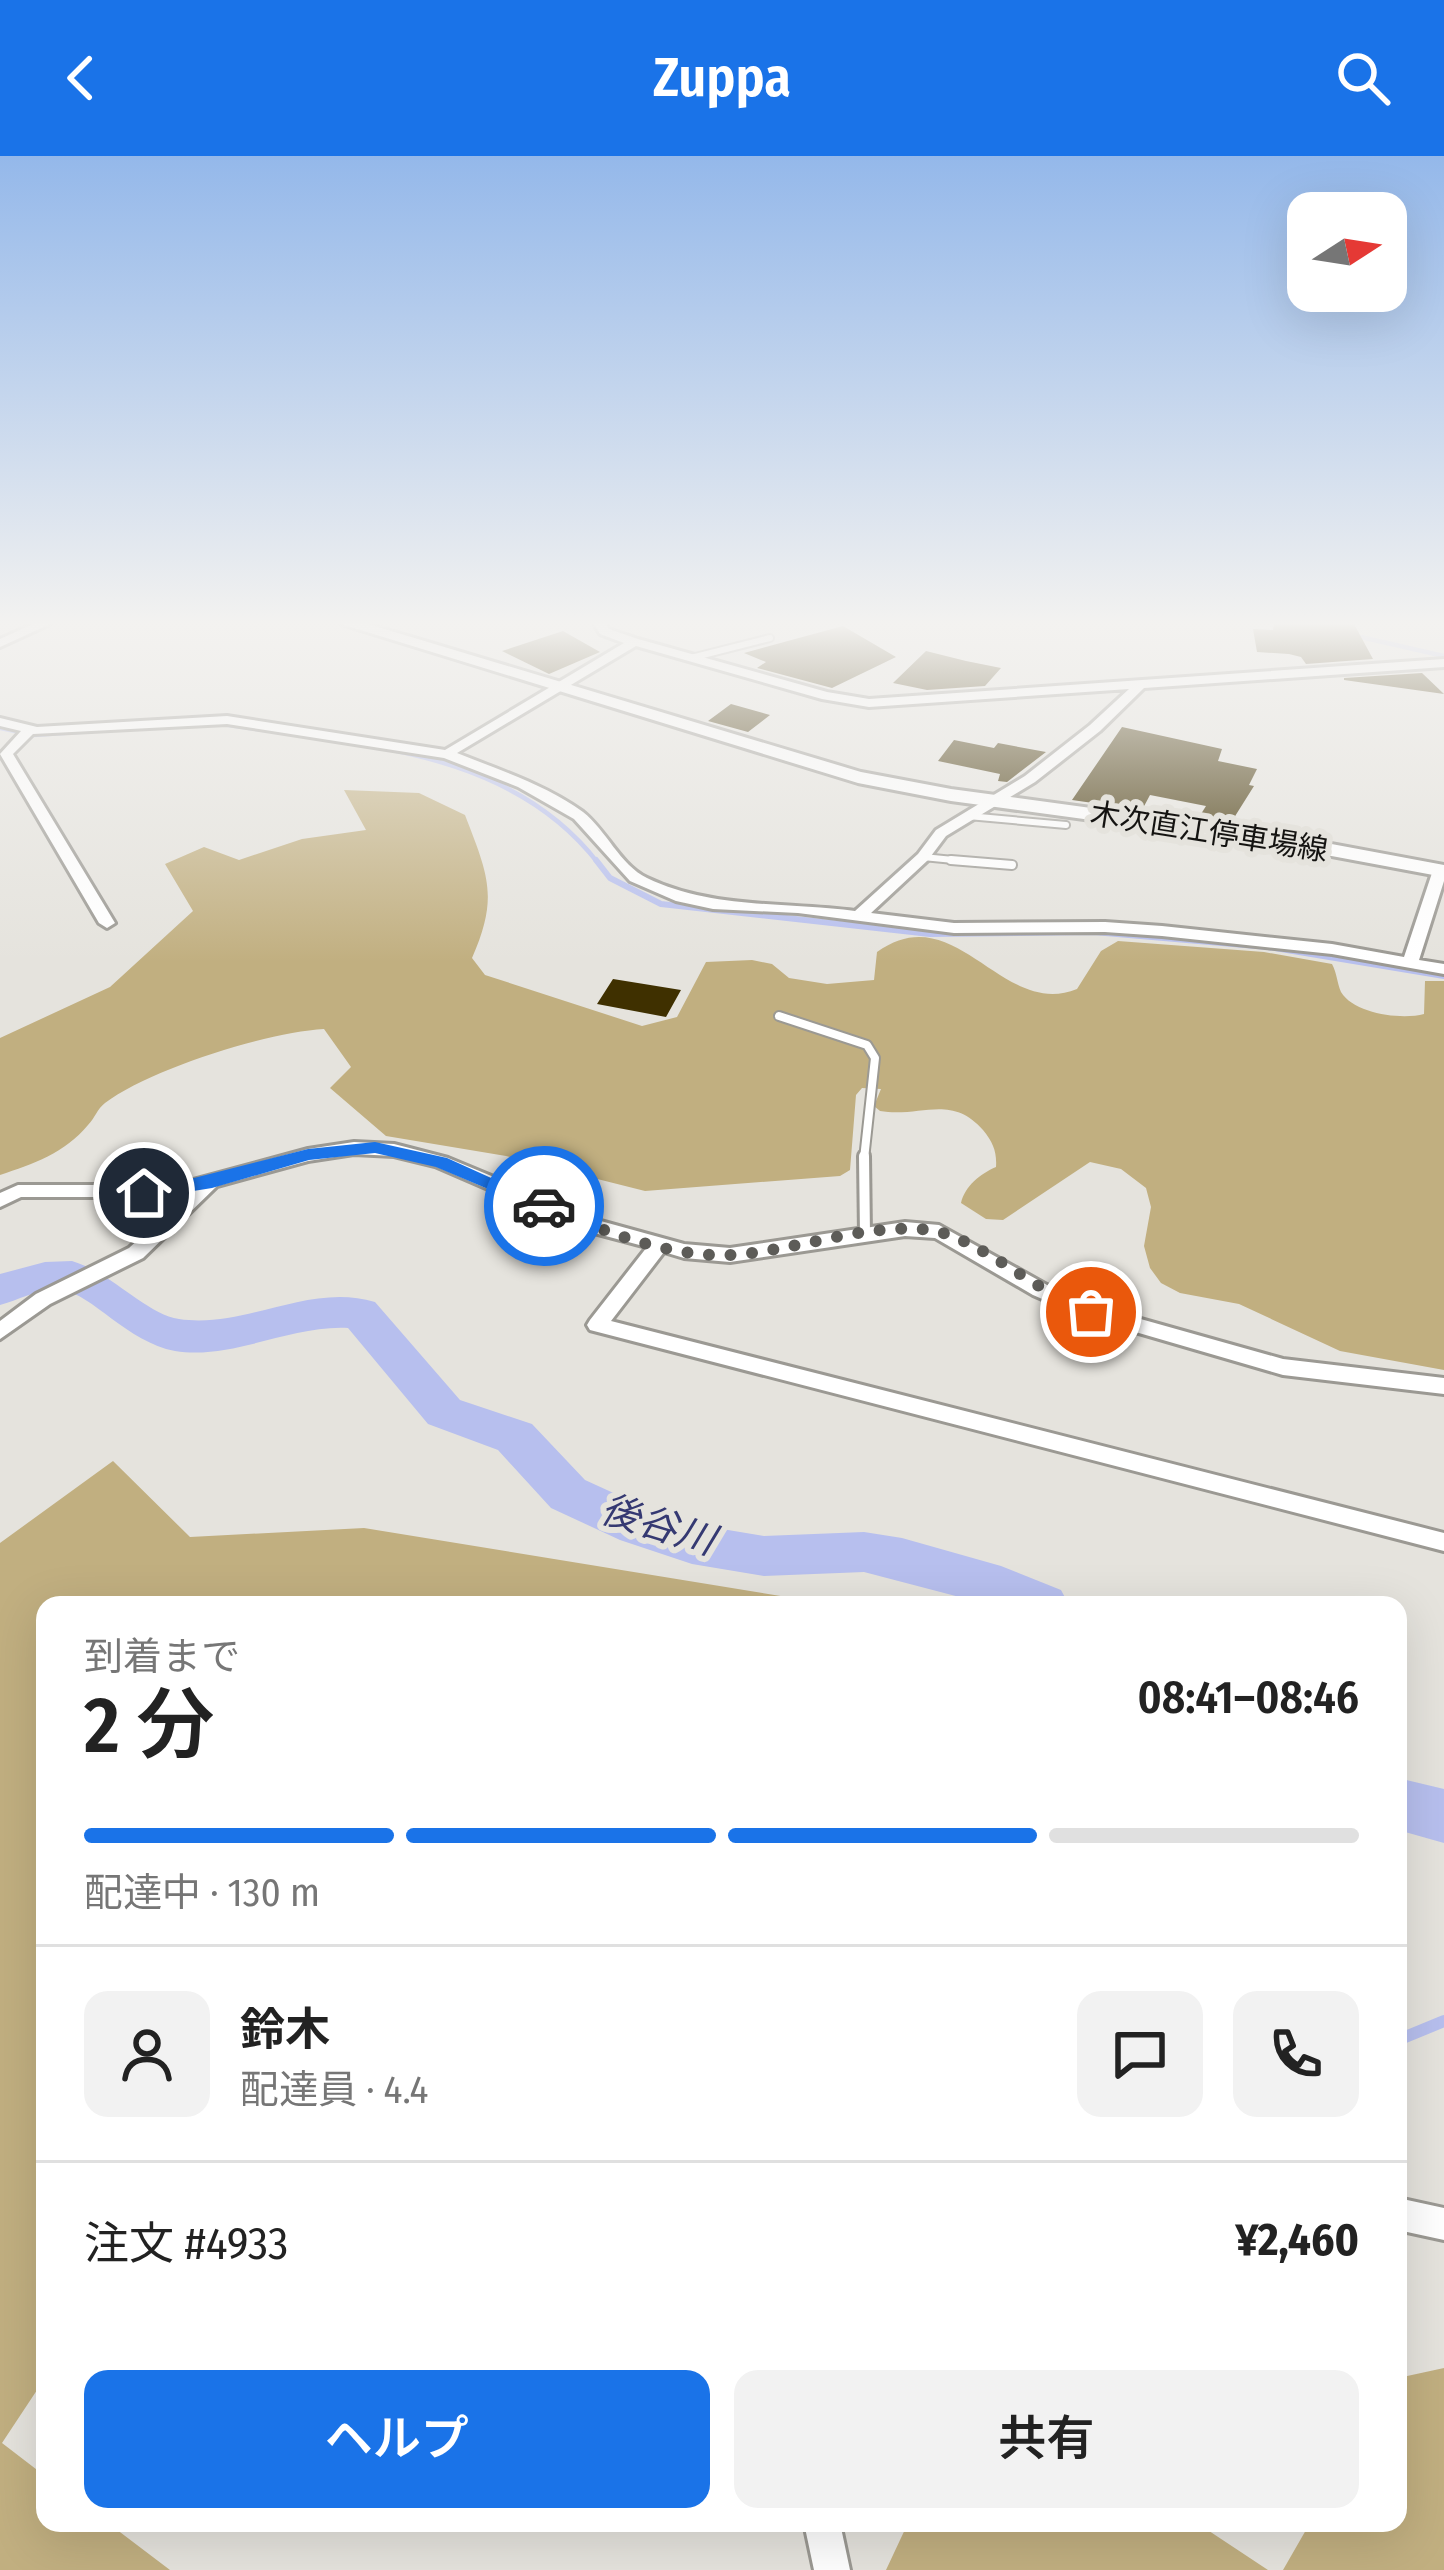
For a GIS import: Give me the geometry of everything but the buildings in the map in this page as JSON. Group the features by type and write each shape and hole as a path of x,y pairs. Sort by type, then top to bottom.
{"main road":[{"name":"木次直江停車場線","path":"720,737 857,777 990,801 1267,838 1442,871"}],"street":[{"path":"23,737 6,752 107,923"},
{"path":"331,737 446,754 523,784 579,816 620,866 657,890 713,904 954,928 1162,931 1332,950 1444,970"},
{"path":"446,754 474,737"},
{"path":"859,915 923,857 941,833 1030,779 1084,737"},
{"path":"1410,964 1442,871"},
{"path":"0,1201 18,1191 144,1193 212,1183 308,1155 354,1148 394,1150 441,1162 590,1225 659,1245 730,1255 905,1229 939,1232 1040,1291 1091,1312 1283,1367 1444,1386"},
{"path":"0,1332 43,1299 136,1253 212,1183"},
{"path":"659,1245 597,1325 1444,1542"},
{"path":"1407,2216 1444,2224"},
{"path":"824,2532 832,2570"}],"lane":[{"path":"968,816 1066,825"},
{"path":"923,857 1012,866"},
{"path":"778,1016 867,1046 875,1058 865,1111 861,1185 866,1235"}],"shaded area":[{"path":"344,790 419,793 465,815 487,886 486,918 472,958 485,975 642,1026 677,1017 706,962 752,960 772,964 789,978 827,984 874,980 877,952 905,938 931,938 955,947 1025,988 1050,994 1077,989 1101,951 1118,941 1264,952 1332,964 1347,1000 1391,1015 1424,1014 1425,981 1444,981 1444,1370 1340,1351 1239,1304 1180,1293 1161,1283 1150,1268 1144,1246 1151,1207 1146,1188 1121,1169 1090,1162 1003,1220 986,1219 961,1203 974,1181 996,1167 994,1147 983,1130 959,1112 880,1111 874,1106 881,1089 862,1088 856,1095 850,1170 840,1176 645,1191 506,1156 386,1136 330,1088 351,1067 324,1029 242,1045 150,1078 105,1103 79,1135 59,1150 0,1175 0,1038 110,987 193,911 165,864 204,847 239,860 302,839 366,830"},
{"path":"113,1461 190,1537 364,1528 781,1596 36,1596 36,2392 2,2443 36,2469 36,2532 120,2532 170,2570 0,2570 0,1543"},
{"path":"1444,2368 1444,2570 1283,2570 1305,2532 1407,2532 1407,2376"},
{"path":"904,2532 1211,2532 1268,2570 886,2570"}],"waterway":[{"path":"309,737 424,757 473,773 519,795 561,824 598,863"},
{"path":"596,860 610,878 661,904 930,934 1094,932 1268,947 1444,976"},
{"name":"後谷川","path":"0,1290 45,1276 72,1276 147,1324 176,1335 220,1334 313,1314 360,1313 444,1412 515,1437 568,1494 637,1526 692,1544 764,1556 864,1552 902,1558 1022,1596"},
{"name":"後谷川","path":"1407,1806 1444,1816"},
{"path":"1407,2036 1444,2021"}],"way so far":[{"path":"544,1206 624,1235 709,1254 925,1229 961,1242 1040,1291 1091,1312"}],"route":[{"path":"144,1193 212,1183 272,1162 375,1147 441,1162 544,1206"}]}
